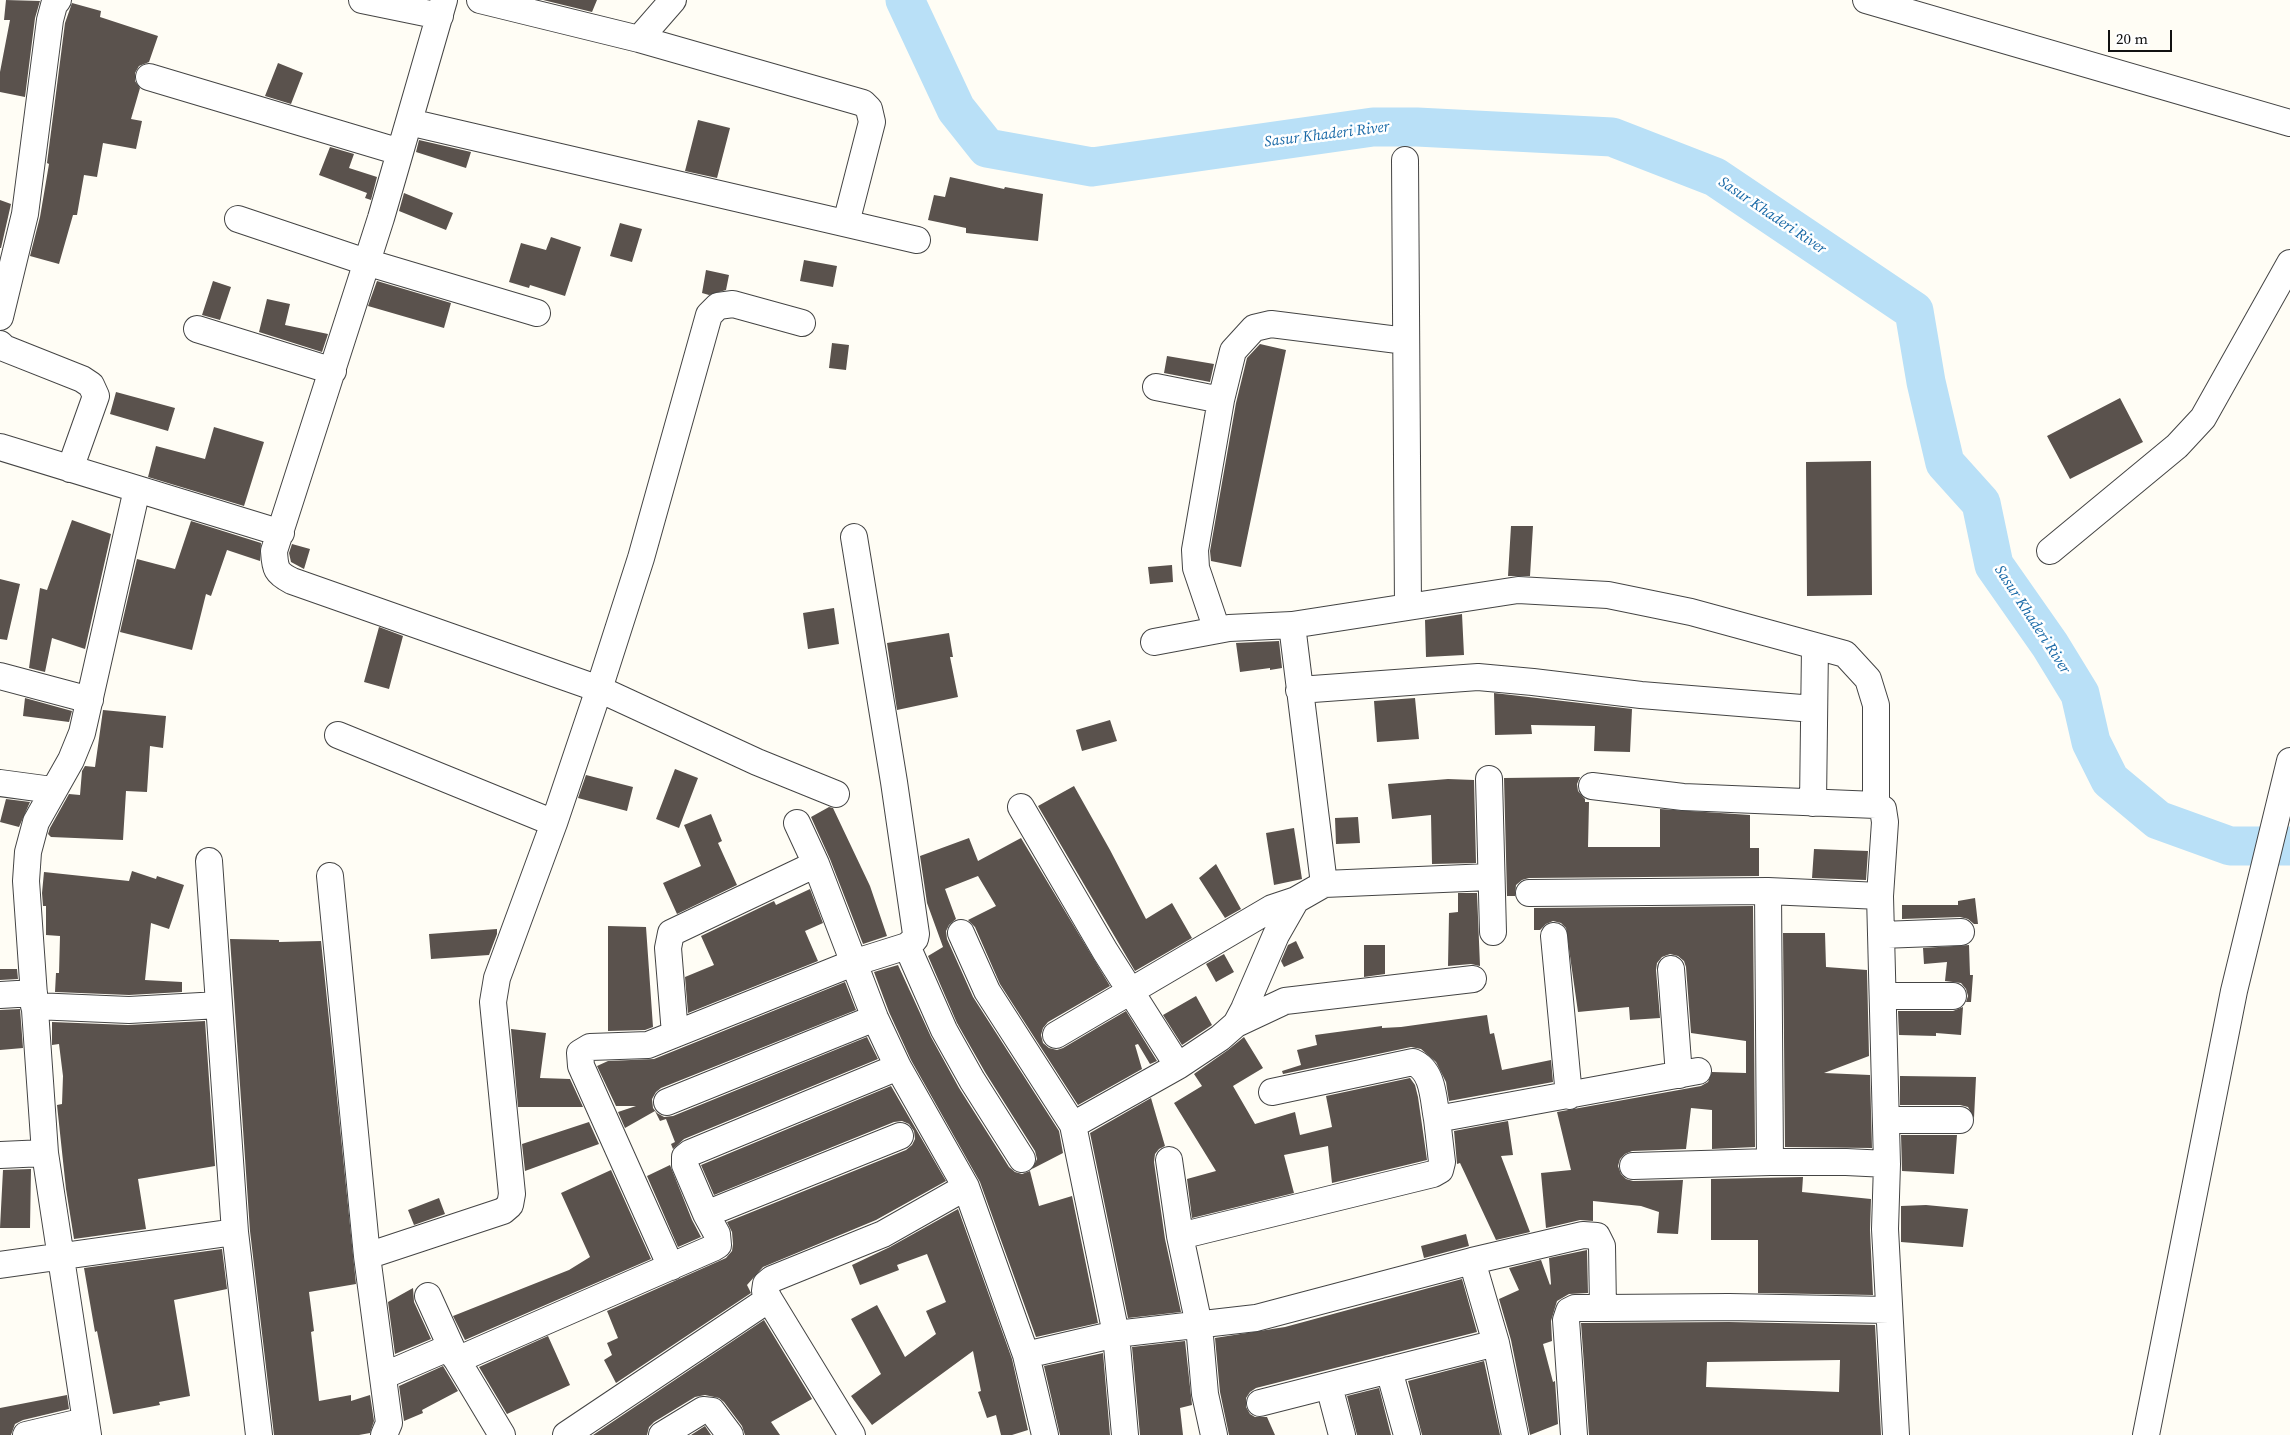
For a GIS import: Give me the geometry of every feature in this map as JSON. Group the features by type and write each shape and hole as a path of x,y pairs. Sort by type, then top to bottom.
{"street":[{"path":"1,311 25,214 50,20 54,5 58,0"},
{"path":"362,0 442,8 333,371 274,551 274,565 280,575 292,581 599,689 757,762 836,794"},
{"path":"480,0 639,39 863,102 869,109 872,122 846,223"},
{"path":"639,39 673,0"},
{"path":"1866,0 2290,123"},
{"path":"149,77 400,152"},
{"path":"409,122 917,240"},
{"path":"1405,160 1408,607"},
{"path":"238,219 366,262 538,313"},
{"path":"2050,552 2177,446 2203,418 2290,263"},
{"path":"367,1256 503,1211 510,1205 512,1194 493,1002 497,978 554,823 641,558 709,315 718,306 734,304 802,323"},
{"path":"1217,630 1196,568 1195,550 1221,400 1234,351 1254,328 1271,324 1406,341"},
{"path":"197,329 333,371"},
{"path":"0,344 4,348 82,379 91,385 96,396 70,469"},
{"path":"1156,387 1221,400"},
{"path":"0,447 281,533"},
{"path":"26,1435 87,1428 45,1152 26,881 28,852 36,822 52,790 71,760 82,733 137,489"},
{"path":"671,1267 579,1058 580,1053 584,1049 648,1045 853,963 907,946 915,939 916,934 894,782 854,537"},
{"path":"1154,642 1217,630 1292,625 1518,590 1608,595 1691,612 1845,654 1868,679 1876,705 1876,805"},
{"path":"1292,625 1324,884"},
{"path":"1814,803 1815,646"},
{"path":"0,676 90,700"},
{"path":"1299,690 1478,678 1533,682 1641,695 1814,709"},
{"path":"338,735 554,823"},
{"path":"2146,1435 2234,991 2290,761"},
{"path":"1489,779 1490,877 1493,932"},
{"path":"0,783 52,790"},
{"path":"1592,786 1683,797 1876,805 1883,809 1885,822 1880,896 1887,1164 1885,1229 1896,1435"},
{"path":"1021,807 1129,991 1178,1066"},
{"path":"797,823 816,864 875,1018 898,1067 966,1186 1026,1355 1045,1435"},
{"path":"209,861 235,1232 260,1435"},
{"path":"675,1034 668,948 671,933 816,864"},
{"path":"330,876 367,1256 389,1423 384,1435"},
{"path":"1056,1035 1263,913 1296,900 1324,884 1490,877"},
{"path":"1529,893 1768,892 1880,896"},
{"path":"1768,892 1770,1162"},
{"path":"1236,1024 1276,935 1296,900"},
{"path":"1881,934 1962,932"},
{"path":"960,933 987,991 1073,1125 1116,1334 1125,1435"},
{"path":"1554,936 1568,1096"},
{"path":"907,946 944,1030 972,1080 1022,1159"},
{"path":"1437,1120 1689,1073 1671,969"},
{"path":"1073,1125 1178,1066 1220,1038 1236,1024 1286,1001 1473,979"},
{"path":"0,995 129,1010 219,1005"},
{"path":"1882,996 1953,996"},
{"path":"667,1102 875,1018"},
{"path":"1180,1236 1433,1174 1440,1170 1442,1162 1437,1120 1429,1076 1422,1066 1413,1062 1272,1092"},
{"path":"457,1360 718,1245 718,1234 706,1214 685,1165 684,1157 898,1067"},
{"path":"1886,1120 1960,1120"},
{"path":"706,1214 900,1136"},
{"path":"0,1155 45,1152"},
{"path":"1169,1160 1180,1236 1199,1325 1205,1394 1214,1435"},
{"path":"1633,1166 1770,1162 1887,1164"},
{"path":"852,1435 769,1299 765,1291 766,1284 772,1279 883,1234 966,1186"},
{"path":"0,1265 235,1232"},
{"path":"1026,1355 1116,1334 1256,1318 1472,1261 1583,1236 1597,1236 1602,1246 1603,1308"},
{"path":"1472,1261 1496,1343 1515,1435"},
{"path":"428,1296 457,1360"},
{"path":"566,1435 769,1299"},
{"path":"1574,1435 1566,1320 1569,1311 1575,1308 1729,1307 1889,1310"},
{"path":"1260,1403 1496,1343"},
{"path":"383,1376 448,1348 502,1435"},
{"path":"1389,1370 1407,1435"},
{"path":"1330,1386 1342,1435"},
{"path":"662,1435 703,1410 712,1411 730,1435"}],"building":[{"path":"6,0 40,1 35,18 25,97 0,92 0,72 10,20 4,20"},
{"path":"543,0 597,0 592,12"},
{"path":"72,3 101,11 100,17 158,36 149,62 139,66 135,73 135,81 140,88 131,119 142,121 136,149 103,143 97,177 84,175 77,215 73,215 59,264 30,256 40,217 49,164 47,163 65,23"},
{"path":"278,63 303,73 291,104 265,96"},
{"path":"698,120 730,128 717,178 685,171"},
{"path":"419,140 471,152 466,168 416,152"},
{"path":"330,147 354,154 349,168 377,177 371,200 365,198 367,193 319,175"},
{"path":"950,177 1004,189 1005,187 1043,194 1038,241 966,233 966,228 928,220 934,195 945,197"},
{"path":"404,193 453,213 446,230 399,211"},
{"path":"0,200 11,204 1,248 0,248"},
{"path":"620,223 642,229 632,262 610,256"},
{"path":"551,237 581,247 565,296 530,285 529,288 509,282 521,243 546,250"},
{"path":"804,260 837,266 833,287 800,281"},
{"path":"706,270 729,275 726,290 709,295 702,293"},
{"path":"213,281 231,287 220,320 202,315"},
{"path":"377,281 451,303 444,328 368,306"},
{"path":"267,299 290,304 285,325 328,334 322,352 259,332"},
{"path":"832,343 849,345 846,370 829,368"},
{"path":"1260,344 1286,350 1241,567 1211,561 1210,551 1236,403 1247,358"},
{"path":"1167,356 1214,364 1210,382 1164,373"},
{"path":"116,392 175,408 168,431 110,414"},
{"path":"2120,398 2143,442 2070,479 2047,436"},
{"path":"214,427 264,442 244,506 148,477 156,446 205,459"},
{"path":"1871,461 1872,595 1807,596 1806,462"},
{"path":"72,520 111,534 85,649 52,638 45,672 29,668 40,588 47,590"},
{"path":"191,521 261,543 260,561 227,550 211,596 206,594 192,650 120,632 137,559 175,569"},
{"path":"1511,526 1533,526 1530,576 1508,576"},
{"path":"292,544 310,549 304,569 291,562 289,553"},
{"path":"1172,565 1173,582 1150,584 1148,567"},
{"path":"0,579 20,584 7,640 0,639"},
{"path":"834,608 839,644 808,649 803,613"},
{"path":"1462,614 1464,655 1426,657 1425,620"},
{"path":"379,627 403,636 389,689 364,682"},
{"path":"949,633 953,657 950,657 958,697 897,710 887,643"},
{"path":"1279,641 1282,668 1240,672 1236,643"},
{"path":"1494,693 1632,709 1630,752 1594,751 1595,726 1531,725 1532,734 1495,735"},
{"path":"25,698 72,711 69,722 23,716"},
{"path":"1415,698 1419,739 1377,742 1374,701"},
{"path":"103,710 166,716 163,748 150,746 147,792 126,791 123,840 51,837 48,834 50,828 69,794 80,795 82,771 85,766 95,767"},
{"path":"1110,720 1117,741 1082,751 1076,730"},
{"path":"675,769 698,778 679,828 656,819"},
{"path":"586,775 633,787 627,811 578,798"},
{"path":"1580,777 1577,784 1578,791 1585,799 1585,802 1589,802 1588,847 1660,847 1660,809 1750,815 1750,848 1759,848 1759,876 1529,878 1522,880 1516,885 1515,896 1507,896 1504,778"},
{"path":"1448,779 1474,780 1476,863 1432,864 1431,815 1392,819 1388,784"},
{"path":"1074,786 1146,919 1172,903 1192,938 1135,971 1038,806"},
{"path":"6,799 30,802 19,827 0,822"},
{"path":"829,807 833,808 870,886 887,936 863,944 830,859 811,817"},
{"path":"711,814 722,841 718,843 737,885 677,914 663,883 701,866 684,825"},
{"path":"1358,817 1360,843 1336,844 1335,818"},
{"path":"1294,828 1302,879 1274,885 1266,833"},
{"path":"969,838 978,861 1021,838 1110,986 1048,1022 1043,1028 1041,1035 1043,1043 1049,1048 1057,1050 1063,1048 1126,1011 1157,1061 1150,1064 1138,1044 1135,1045 1142,1069 1078,1105 1000,984 975,927 968,920 996,906 978,876 945,889 956,919 949,925 946,931 947,939 973,997 1059,1131 1063,1153 1032,1169 1037,1159 1035,1151 985,1072 957,1023 928,956 943,947 927,903 920,856"},
{"path":"1814,849 1868,851 1866,880 1812,878"},
{"path":"1216,864 1241,909 1225,918 1199,878"},
{"path":"132,871 156,879 157,876 184,885 169,929 151,923 145,980 182,982 182,992 129,995 55,992 56,973 59,973 60,936 46,935 46,906 43,906 42,893 44,872 129,881"},
{"path":"810,889 823,923 805,931 818,961 688,1013 685,977 714,965 701,936 774,901 776,905"},
{"path":"1458,893 1477,893 1480,966 1471,964 1448,966 1449,913 1458,912"},
{"path":"1975,898 1978,924 1960,917 1902,919 1902,905 1958,905 1958,901"},
{"path":"1753,906 1755,1147 1712,1149 1712,1110 1691,1108 1686,1149 1632,1151 1620,1159 1618,1166 1621,1174 1626,1179 1633,1181 1683,1180 1678,1234 1657,1233 1659,1212 1641,1206 1593,1201 1593,1221 1580,1220 1546,1228 1541,1173 1571,1170 1557,1112 1701,1086 1708,1082 1712,1072 1746,1073 1746,1041 1691,1033 1686,967 1684,961 1678,956 1670,954 1662,957 1657,963 1660,1018 1630,1020 1629,1007 1578,1012 1566,928 1561,923 1553,921 1546,924 1540,930 1534,930 1534,908"},
{"path":"608,926 646,927 653,1027 645,1030 608,1031"},
{"path":"497,929 489,955 431,959 429,934"},
{"path":"1783,933 1825,933 1826,967 1867,970 1869,1056 1824,1073 1870,1075 1872,1148 1785,1147"},
{"path":"230,939 279,940 279,942 321,941 356,1284 309,1292 314,1331 311,1332 319,1401 351,1395 351,1401 370,1395 374,1421 370,1433 359,1435 274,1435 250,1231"},
{"path":"1296,941 1304,958 1284,967 1281,961 1288,945"},
{"path":"1364,945 1385,945 1385,974 1364,977"},
{"path":"1969,945 1970,975 1973,975 1971,1002 1966,1002 1968,996 1966,989 1961,983 1945,981 1947,962 1924,964 1923,948"},
{"path":"1224,954 1234,972 1216,982 1206,964"},
{"path":"898,965 931,1037 959,1088 1009,1167 1015,1172 1022,1174 1030,1171 1039,1206 1072,1196 1098,1323 1036,1337 980,1182 911,1060 889,1012 874,972"},
{"path":"0,969 17,969 18,979 0,980"},
{"path":"845,982 856,1010 661,1088 652,1099 653,1108 664,1117 673,1116 867,1037 878,1059 684,1139 673,1149 671,1144 675,1142 666,1119 660,1121 655,1111 625,1128 618,1112 636,1106 616,1106 597,1066 608,1061 654,1059"},
{"path":"1196,996 1212,1025 1182,1045 1163,1015"},
{"path":"1963,1007 1961,1035 1936,1033 1936,1036 1899,1035 1898,1011 1953,1011"},
{"path":"20,1009 23,1048 0,1050 0,1010"},
{"path":"1487,1015 1490,1034 1494,1033 1502,1070 1551,1060 1553,1082 1449,1101 1446,1082 1436,1062 1421,1049 1411,1047 1283,1074 1282,1071 1301,1065 1297,1050 1317,1045 1315,1035 1382,1026 1382,1028 1401,1027"},
{"path":"205,1021 215,1166 138,1179 146,1229 74,1239 66,1189 57,1105 62,1104 63,1076 59,1044 52,1045 52,1022 128,1025"},
{"path":"511,1029 546,1033 540,1078 570,1079 583,1107 518,1107"},
{"path":"1244,1037 1263,1068 1233,1086 1255,1124 1295,1112 1300,1135 1332,1127 1326,1096 1410,1078 1415,1085 1418,1097 1427,1160 1332,1183 1328,1146 1284,1155 1294,1193 1192,1218 1187,1179 1216,1171 1174,1103 1202,1086 1194,1074"},
{"path":"1900,1076 1976,1077 1974,1118 1968,1107 1960,1105 1900,1105"},
{"path":"891,1086 946,1181 876,1220 763,1267 747,1285 751,1293 616,1383 604,1360 612,1355 607,1343 618,1338 607,1311 726,1258 732,1251 733,1244 732,1232 727,1222 906,1150 915,1139 914,1131 909,1124 902,1121 894,1122 714,1195 701,1165"},
{"path":"1151,1098 1165,1146 1155,1154 1154,1162 1165,1239 1181,1312 1128,1318 1090,1133"},
{"path":"1508,1121 1513,1155 1501,1156 1530,1232 1496,1240 1460,1163 1457,1164 1454,1131"},
{"path":"589,1122 599,1144 525,1171 522,1144"},
{"path":"1901,1135 1957,1135 1954,1174 1902,1171"},
{"path":"670,1165 692,1220 701,1237 678,1247 647,1176"},
{"path":"31,1169 30,1228 0,1228 3,1170"},
{"path":"611,1170 651,1259 465,1340 453,1316 569,1270 590,1257 561,1193"},
{"path":"1803,1177 1802,1192 1871,1199 1870,1230 1873,1295 1758,1293 1758,1240 1711,1240 1711,1179"},
{"path":"439,1198 445,1214 414,1225 408,1210"},
{"path":"1926,1205 1968,1209 1963,1247 1901,1242 1901,1206"},
{"path":"958,1209 1012,1359 1028,1430 1012,1435 1001,1435 996,1415 987,1418 978,1392 981,1391 973,1351 872,1425 851,1396 881,1374 851,1319 877,1305 905,1357 936,1334 926,1311 946,1302 927,1254 897,1265 899,1270 860,1285 852,1265 890,1247"},
{"path":"1466,1234 1469,1246 1424,1258 1421,1246"},
{"path":"222,1249 227,1289 174,1300 190,1396 159,1402 160,1405 113,1414 97,1331 95,1332 84,1268"},
{"path":"1587,1250 1588,1293 1569,1294 1557,1301 1551,1321 1552,1341 1543,1344 1553,1382 1555,1381 1558,1424 1530,1435 1511,1340 1499,1299 1519,1290 1509,1268 1541,1260 1550,1285 1549,1258"},
{"path":"1462,1279 1477,1332 1256,1388 1246,1398 1246,1407 1250,1414 1255,1417 1267,1417 1275,1435 1229,1435 1220,1392 1215,1338 1285,1327"},
{"path":"413,1288 414,1302 431,1339 395,1354 388,1302"},
{"path":"764,1320 812,1399 771,1422 780,1435 745,1435 742,1426 724,1402 719,1398 705,1395 695,1397 654,1422 649,1427 647,1435 593,1435"},
{"path":"1729,1322 1875,1325 1881,1435 1589,1435 1581,1323","holes":["1840,1360 1839,1392 1706,1387 1707,1362"]},
{"path":"548,1336 570,1385 507,1414 479,1367"},
{"path":"1185,1341 1192,1405 1180,1408 1183,1435 1140,1435 1132,1347"},
{"path":"1103,1353 1110,1435 1060,1435 1044,1366"},
{"path":"1484,1361 1500,1435 1422,1435 1408,1381"},
{"path":"443,1366 458,1391 422,1410 423,1413 404,1421 399,1386"},
{"path":"1379,1388 1391,1435 1357,1435 1347,1396"},
{"path":"67,1395 69,1409 23,1420 15,1424 11,1435 0,1435 0,1408"},
{"path":"705,1426 711,1435 691,1435"}],"waterway":[{"name":"Sasur Khaderi River","path":"905,0 956,109 987,148 1092,167 1373,127 1417,127 1612,137 1715,177 1914,311 1926,382 1945,463 1981,503 1994,565 2050,645 2080,694 2091,742 2110,780 2158,820 2230,846 2290,846"}]}
